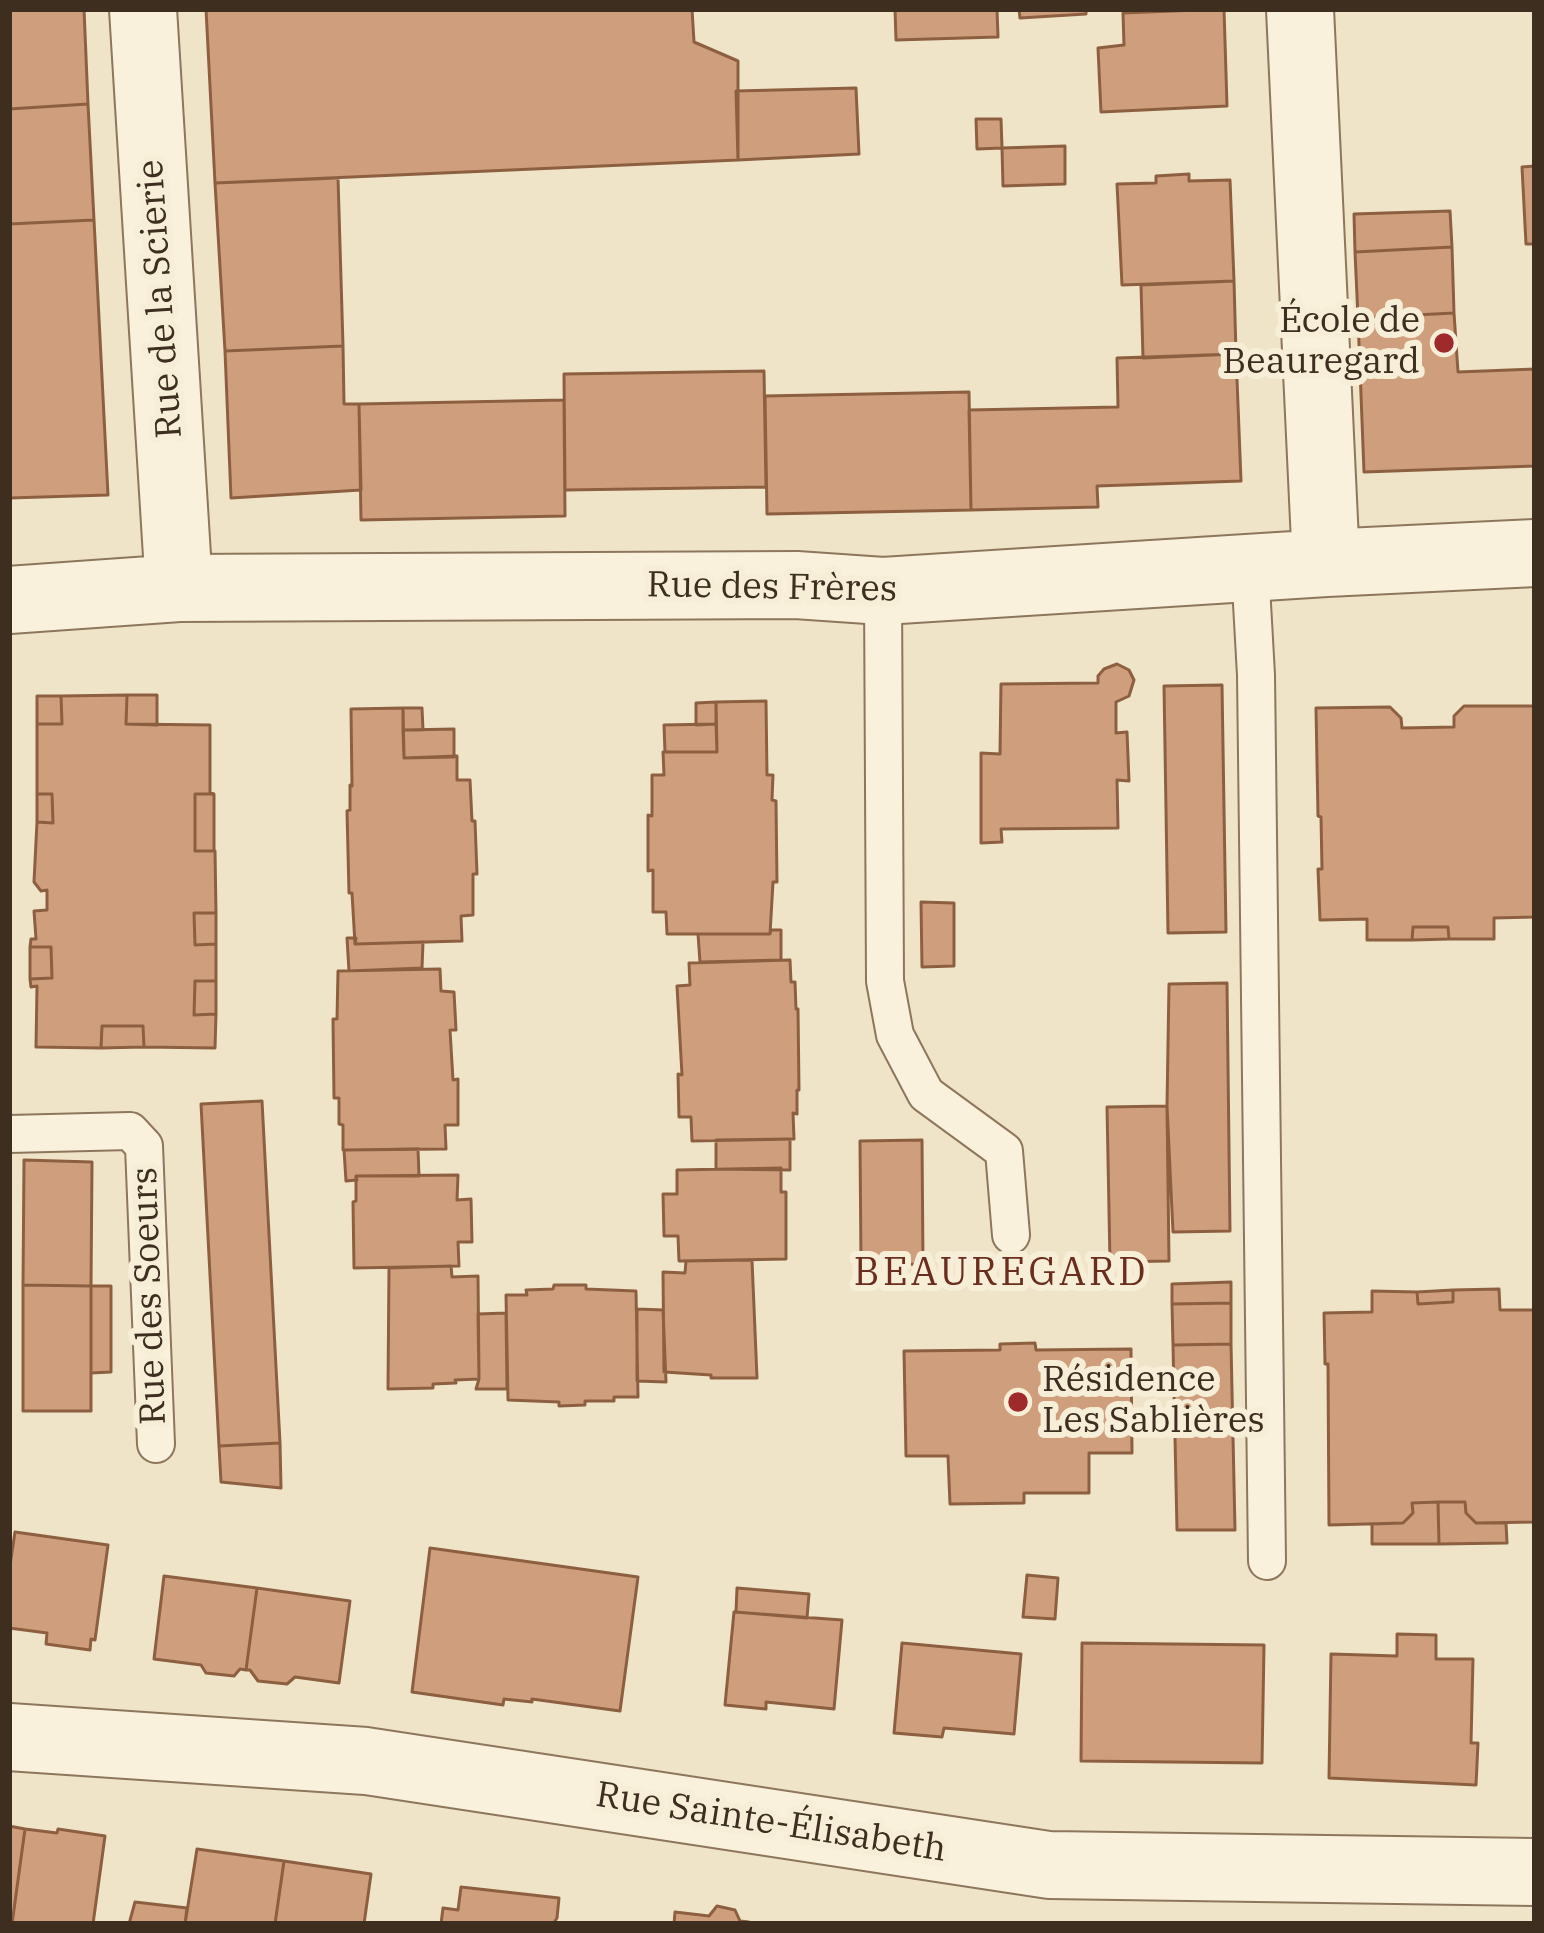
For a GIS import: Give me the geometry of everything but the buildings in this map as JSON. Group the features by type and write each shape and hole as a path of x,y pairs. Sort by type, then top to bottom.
{"street":[{"name":"Rue de la Scierie","path":"143,9 179,588"},
{"path":"1300,9 1325,563"},
{"name":"Rue des Frères","path":"9,600 179,588 796,585 883,591 1535,553"},
{"name":"Rue Sainte-Élisabeth","path":"9,1737 366,1761 1049,1865 1535,1872"}],"lane":[{"path":"1250,568 1256,675 1268,1561"},
{"path":"883,591 885,981 895,1035 926,1094 1004,1151 1011,1234"},
{"name":"Rue des Soeurs","path":"9,1134 130,1131 144,1146 157,1444"}],"place":[{"name":"École de Beauregard","path":"1444,343"},
{"name":"Résidence Les Sablières","path":"1018,1402"}],"district":[{"name":"BEAUREGARD","path":"1001,1274"}]}
